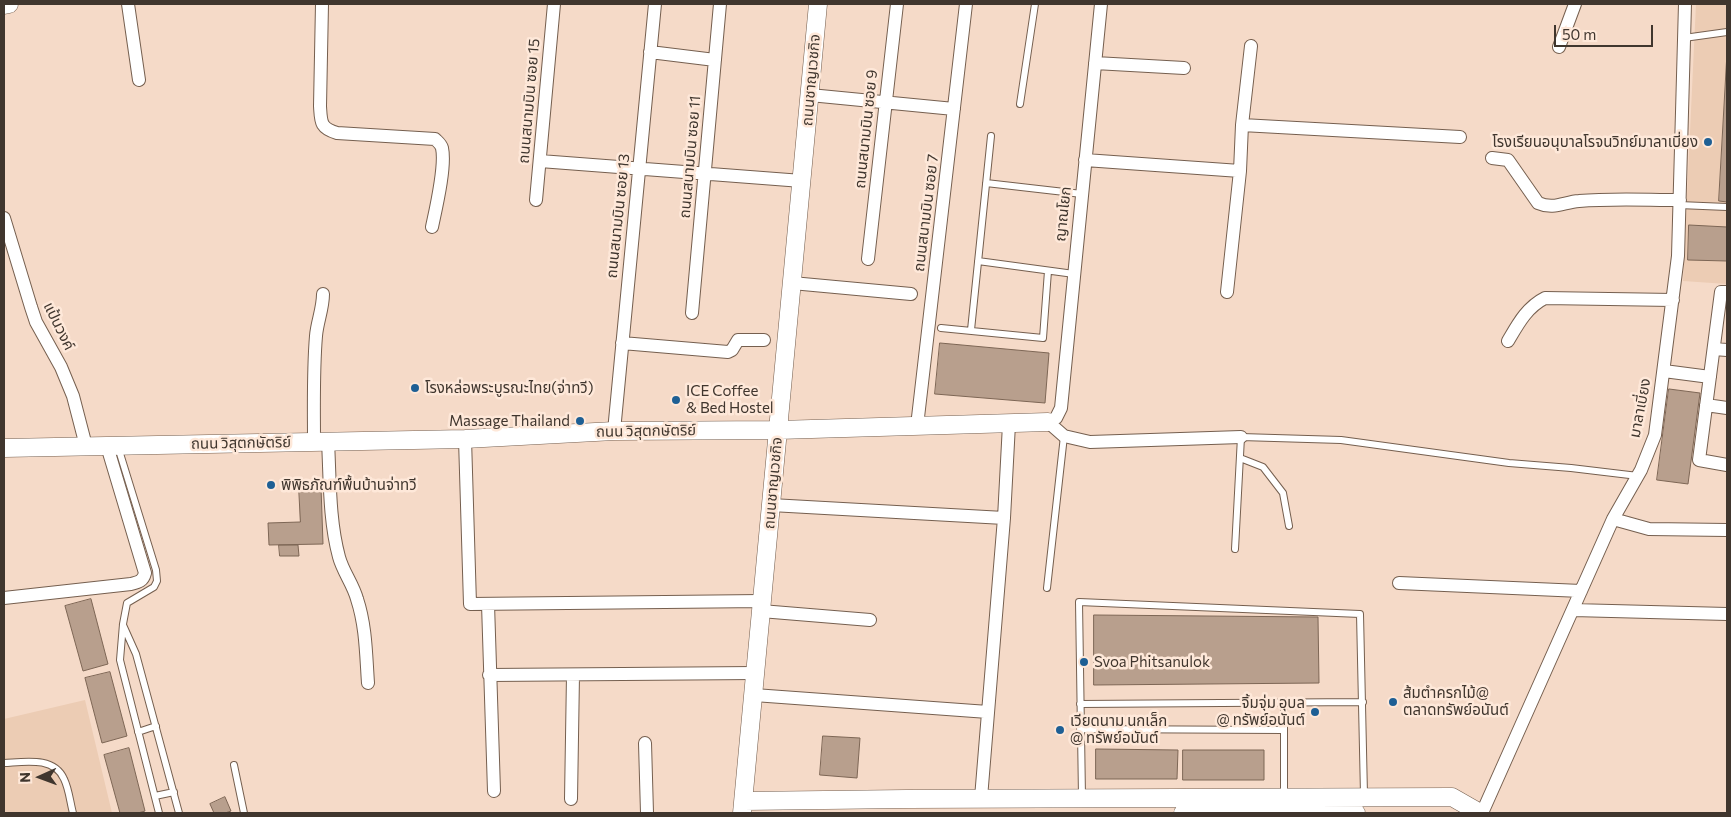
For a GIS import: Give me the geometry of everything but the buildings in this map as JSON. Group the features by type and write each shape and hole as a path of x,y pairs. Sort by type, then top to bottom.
{"street":[{"path":"4,5 9,4"},
{"path":"128,4 139,80"},
{"path":"322,4 320,106 321,120 324,127 337,133 436,139 443,150 432,227"},
{"name":"ถนนสนามบิน ซอย 15","path":"536,200 554,4"},
{"name":"ถนนสนามบิน ซอย 13","path":"614,431 655,4"},
{"name":"ถนนสนามบิน ซอย 11","path":"692,313 720,4"},
{"name":"ถนนชาญเวชกิจ","path":"743,807 818,4"},
{"name":"ถนนสนามบิน ซอย 9","path":"868,259 896,4"},
{"name":"ถนนสนามบิน ซอย 7","path":"918,426 966,4"},
{"name":"ญาณโยก","path":"1048,422 1056,418 1061,408 1101,4"},
{"path":"1559,47 1574,4"},
{"name":"มาลาเบี่ยง","path":"1481,813 1613,519 1638,476 1655,435 1678,256 1685,4"},
{"path":"1228,292 1240,171 1242,126 1251,46"},
{"path":"650,52 715,60"},
{"path":"1095,63 1184,68"},
{"path":"810,95 954,109"},
{"path":"1242,126 1460,137"},
{"path":"1492,158 1508,160 1538,203 1546,207 1577,201 1680,203"},
{"path":"1085,160 1240,171"},
{"path":"540,162 802,181"},
{"name":"แป้นวงค์","path":"4,218 36,322 61,367 73,396 86,446"},
{"path":"792,283 911,294"},
{"path":"1727,292 1721,292 1699,460 1727,465"},
{"path":"323,294 323,303 317,327 314,373 321,442 336,543 342,566 349,579 363,623 368,683"},
{"path":"1508,341 1523,317 1536,303 1545,298 1672,300"},
{"path":"622,343 728,352 732,350 738,340 764,340"},
{"path":"1714,349 1727,350"},
{"path":"1664,371 1710,377"},
{"path":"1706,405 1727,408"},
{"path":"1048,422 1064,436 1090,442 1242,437"},
{"name":"ถนน วิสุตกษัตริย์","path":"4,448 465,439 614,431 778,430 1048,422"},
{"path":"981,798 1004,518 1009,424"},
{"path":"465,439 470,604 762,606 870,620"},
{"path":"4,598 131,584 140,582 144,578 145,572 112,446"},
{"path":"771,505 1004,518"},
{"path":"1613,519 1649,529 1727,530"},
{"path":"1399,583 1581,591"},
{"path":"488,604 494,791"},
{"path":"1573,610 1727,614"},
{"path":"489,675 756,673"},
{"path":"571,799 572,674"},
{"path":"754,695 988,712"},
{"path":"645,743 647,813"},
{"path":"1183,813 1291,805 1364,796 1452,797 1481,813"},
{"path":"743,807 981,798 1082,798 1291,805 1356,813"}],"lane":[{"path":"1020,104 1035,4"},
{"path":"1684,38 1727,32"},
{"path":"971,330 991,136"},
{"path":"986,183 1082,194"},
{"path":"1680,203 1727,207"},
{"path":"978,261 1074,274"},
{"path":"941,328 1043,338 1048,271"},
{"path":"1047,588 1064,436"},
{"path":"1235,549 1242,437 1341,440 1509,463 1638,476"},
{"path":"112,446 156,570 157,581 154,587 127,603 120,660 159,813"},
{"path":"1240,458 1263,467 1283,493 1289,526"},
{"path":"1082,798 1079,602 1360,614 1364,796"},
{"path":"123,624 136,654 180,813"},
{"path":"1284,702 1284,730 1291,805"},
{"path":"1080,704 1363,702"},
{"path":"138,732 156,726"},
{"path":"1080,729 1284,730"},
{"path":"4,763 36,761 49,764 59,771 64,778 73,813"},
{"path":"234,765 244,813"},
{"path":"155,796 174,792"}],"shaded area":[{"name":"โรงเรียนอนุบาลโรจนวิทย์มาลาเบี่ยง","path":"1696,4 1727,4 1727,284 1683,281"},
{"path":"85,700 112,813 4,813 4,719"}],"place":[{"name":"โรงเรียนอนุบาลโรจนวิทย์มาลาเบี่ยง","path":"1708,142"},
{"name":"โรงหล่อพระบูรณะไทย(จ่าทวี)","path":"415,388"},
{"name":"ICE Coffee & Bed Hostel","path":"676,400"},
{"name":"Massage Thailand","path":"580,421"},
{"name":"พิพิธภัณฑ์พื้นบ้านจ่าทวี","path":"271,485"},
{"name":"Svoa Phitsanulok","path":"1084,662"},
{"name":"ส้มตำครกไม้@ ตลาดทรัพย์อนันต์","path":"1393,702"},
{"name":"จิ้มจุ่ม อุบล @ ทรัพย์อนันต์","path":"1315,712"},
{"name":"เวียดนาม นกเล็ก @ ทรัพย์อนันต์","path":"1060,730"}]}
